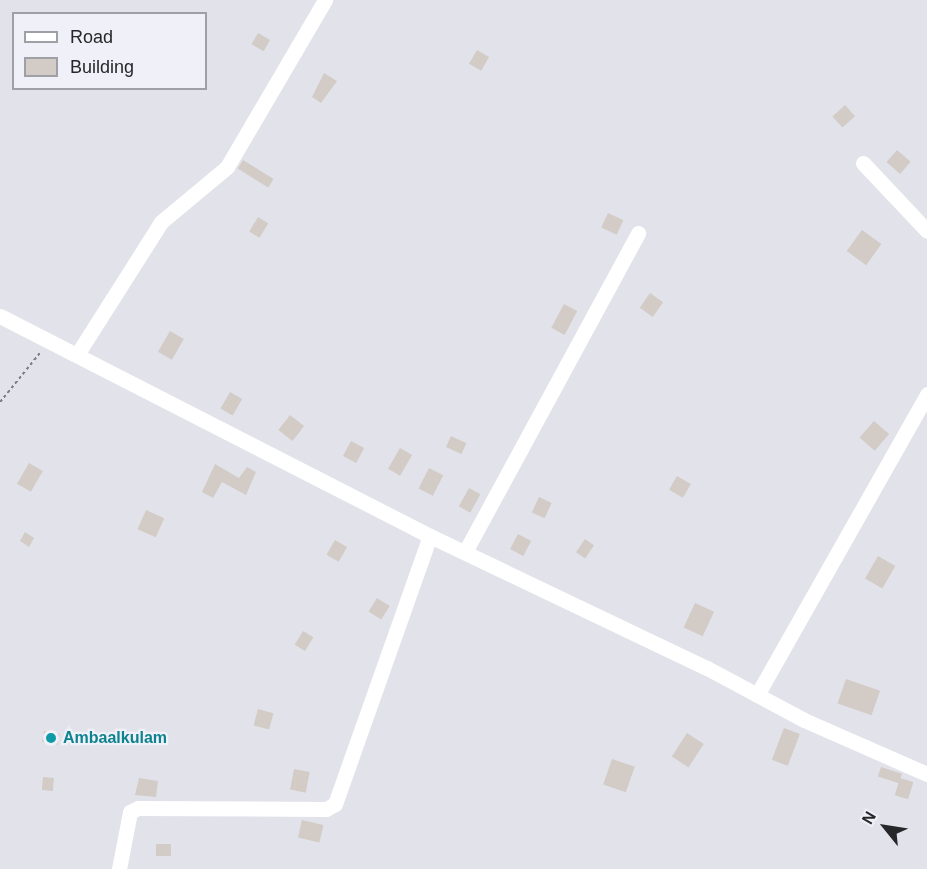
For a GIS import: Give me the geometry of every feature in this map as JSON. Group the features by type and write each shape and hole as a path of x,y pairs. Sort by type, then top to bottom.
{"street":[{"path":"78,353 161,222 227,167 326,0"},
{"path":"863,163 927,231"},
{"path":"465,552 638,233"},
{"path":"0,316 78,353 272,457 430,536 757,694 804,720 927,774"},
{"path":"757,694 927,394"},
{"path":"119,869 130,812 138,808 326,809 335,804 430,536"}],"path":[{"path":"0,402 51,340"}],"building":[{"path":"258,33 270,40 264,51 252,44"},
{"path":"477,50 489,57 481,71 469,64"},
{"path":"324,73 337,81 321,103 312,97"},
{"path":"845,105 855,116 842,128 832,116"},
{"path":"897,150 911,162 900,174 887,162"},
{"path":"243,160 274,179 268,188 238,168"},
{"path":"608,213 623,220 617,235 601,228"},
{"path":"258,217 268,223 260,238 249,232"},
{"path":"862,230 881,244 866,265 847,251"},
{"path":"650,293 663,302 653,317 640,308"},
{"path":"564,304 577,311 565,335 551,328"},
{"path":"170,331 184,339 172,360 158,352"},
{"path":"230,392 242,399 233,415 220,408"},
{"path":"290,415 304,426 292,441 278,430"},
{"path":"874,421 889,434 875,451 860,438"},
{"path":"451,436 466,443 461,454 446,447"},
{"path":"351,441 364,448 356,463 343,456"},
{"path":"400,448 412,455 400,476 388,469"},
{"path":"29,463 43,471 31,492 17,484"},
{"path":"215,464 239,478 247,467 256,472 246,495 222,482 213,498 202,492"},
{"path":"429,468 443,475 433,496 419,488"},
{"path":"677,476 691,484 683,498 669,490"},
{"path":"469,488 480,494 470,513 459,506"},
{"path":"539,497 552,503 545,518 532,512"},
{"path":"146,510 164,518 156,537 137,529"},
{"path":"25,532 34,538 29,547 20,541"},
{"path":"518,534 531,541 523,556 510,549"},
{"path":"585,539 594,545 585,558 576,552"},
{"path":"335,540 347,547 339,562 326,555"},
{"path":"878,556 895,566 882,589 865,579"},
{"path":"377,598 390,606 381,620 369,612"},
{"path":"695,603 714,612 703,636 684,627"},
{"path":"303,631 313,637 305,651 295,645"},
{"path":"846,679 880,691 872,715 838,704"},
{"path":"258,709 273,713 269,730 254,725"},
{"path":"784,728 800,734 788,766 772,760"},
{"name":"Ambaalkulam","path":"44,731 60,734 58,745 42,742"},
{"path":"687,733 704,744 689,767 672,756"},
{"path":"612,759 635,767 626,792 603,785"},
{"path":"881,767 902,774 899,783 878,777"},
{"path":"294,769 310,772 306,793 290,790"},
{"path":"43,777 54,778 53,791 42,790"},
{"path":"139,778 158,781 156,797 135,795"},
{"path":"900,778 913,782 908,799 895,795"},
{"path":"302,820 323,825 319,842 298,838"},
{"path":"156,844 171,844 171,856 156,856"}],"place":[{"name":"Ambaalkulam","path":"51,738"}]}
